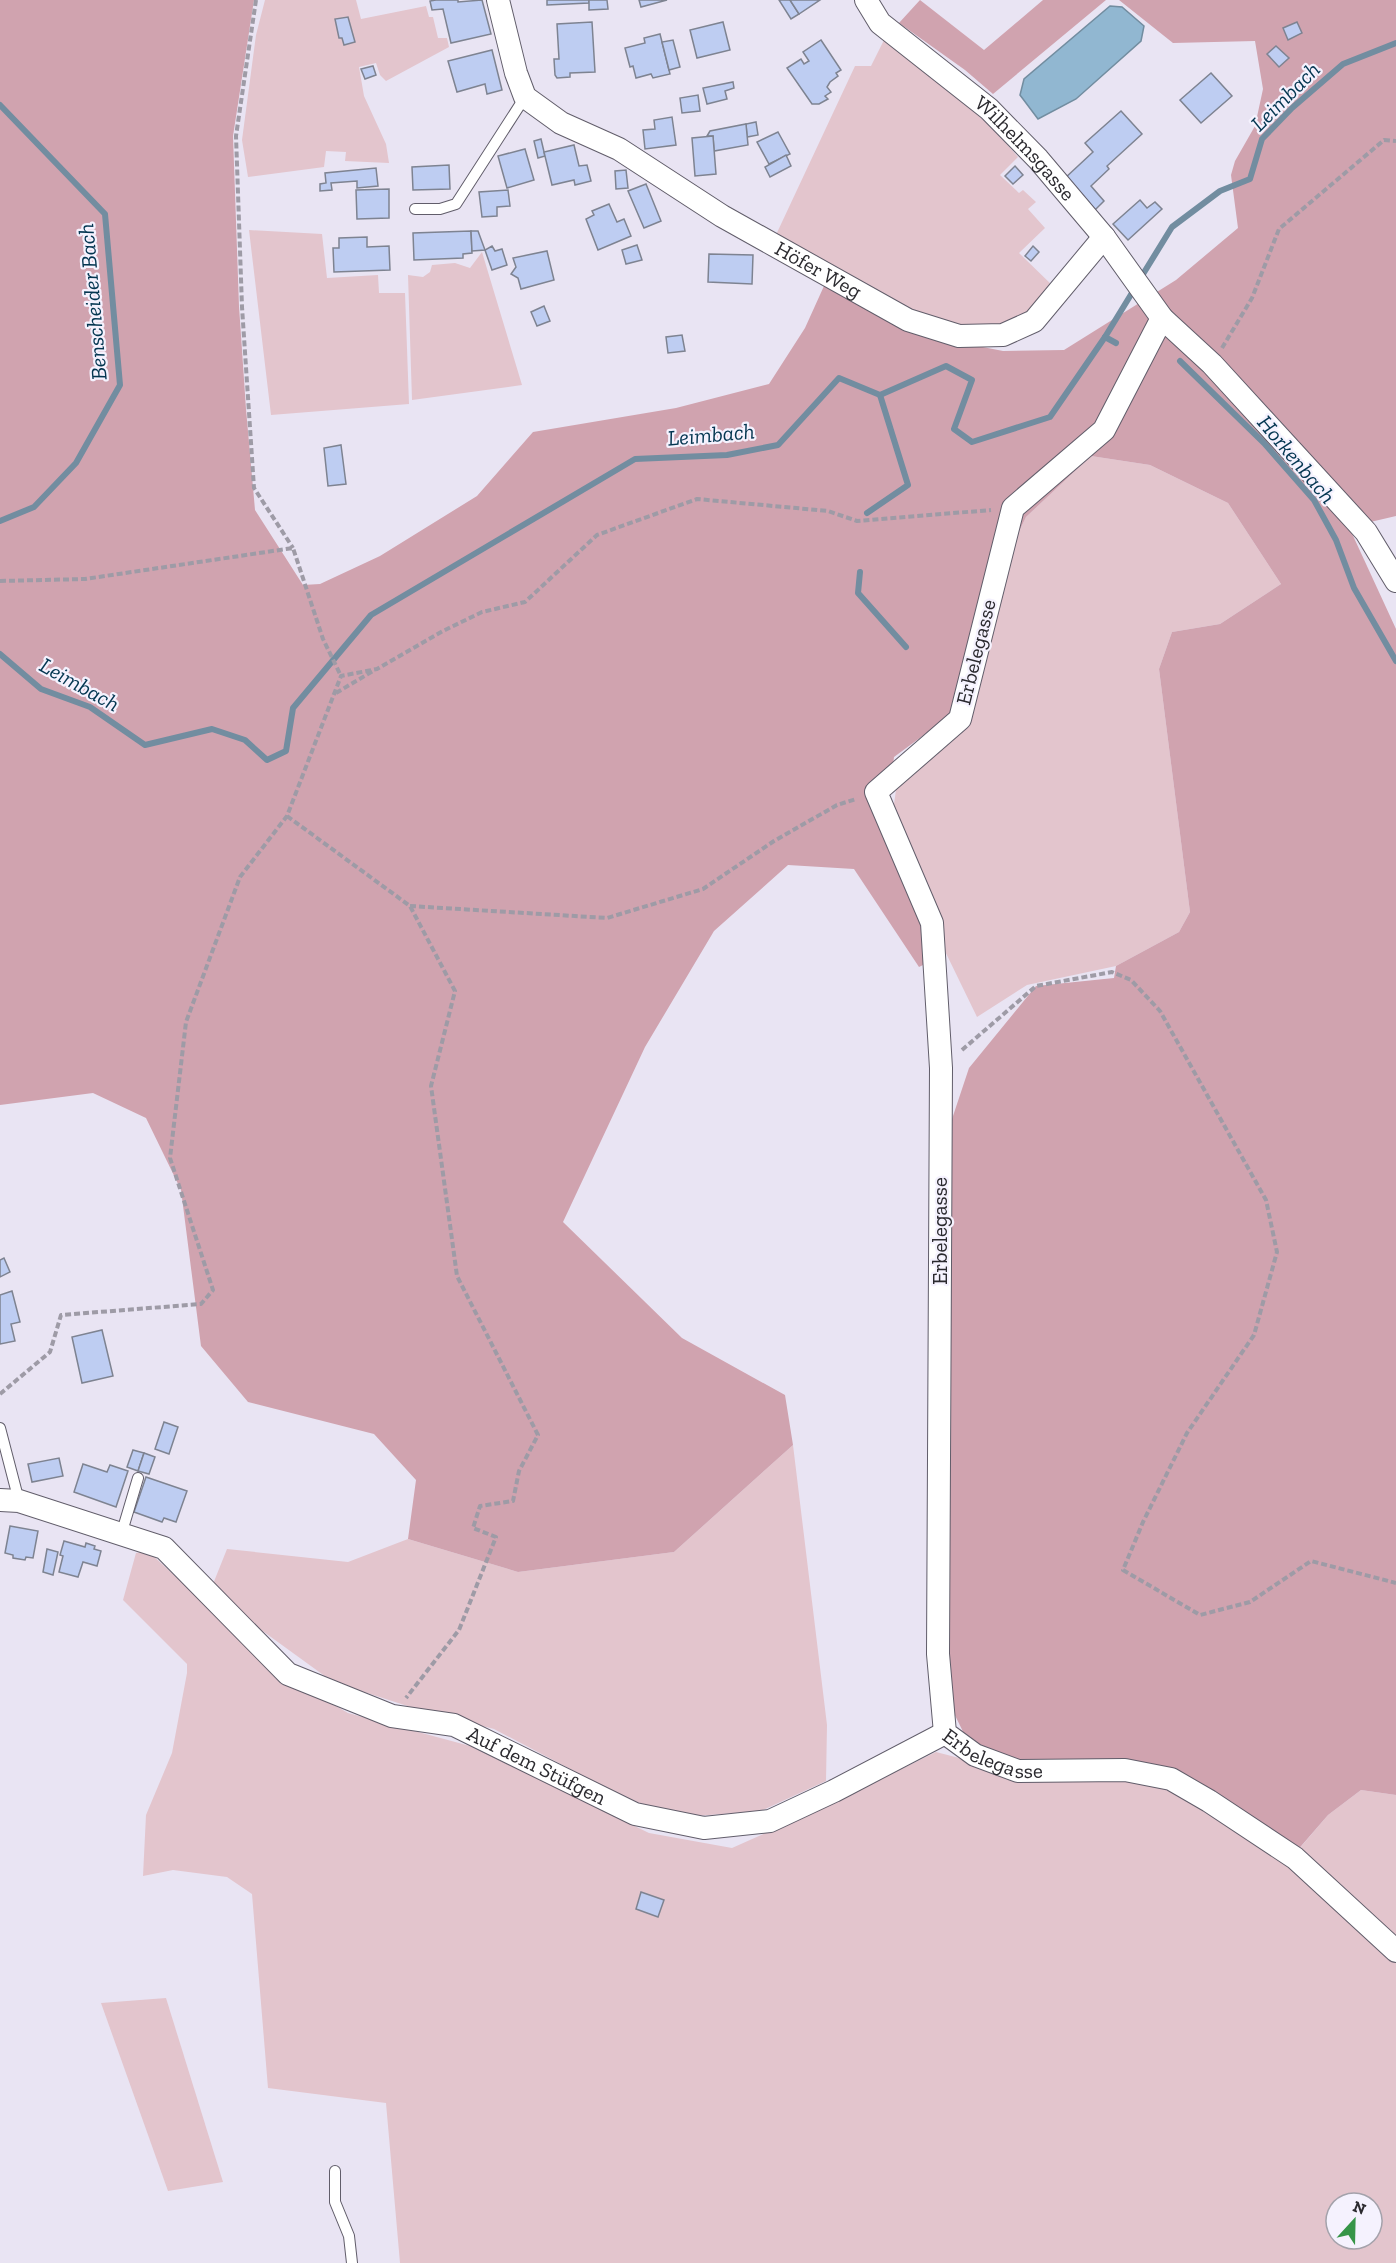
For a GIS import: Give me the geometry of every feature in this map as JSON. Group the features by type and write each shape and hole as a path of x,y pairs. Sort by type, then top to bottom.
{"street":[{"path":"498,0 516,73 525,97"},
{"name":"Wilhelmsgasse","path":"866,0 880,23 989,109 1038,159 1104,237 1162,318"},
{"name":"Höfer Weg","path":"525,97 561,123 619,149 722,216 809,266 908,320 959,336 1003,335 1034,321 1104,237"},
{"path":"1013,508 1104,430 1162,318 1212,364 1366,532 1396,580"},
{"name":"Erbelegasse","path":"1013,508 960,719 876,792 932,923 941,1068 938,1654 945,1733 975,1755 1018,1771 1125,1770 1171,1779 1209,1801 1295,1858 1396,1951"},
{"path":"10,1500 121,1535"},
{"name":"Auf dem Stüfgen","path":"121,1535 164,1548 288,1674 392,1716 454,1725 635,1814 704,1828 770,1821 834,1791 945,1733"}],"lane":[{"path":"416,209 440,209 456,204 525,97"},
{"path":"0,1428 10,1500"},
{"path":"121,1535 138,1478"},
{"path":"335,2171 335,2202 349,2236 352,2263"}],"path":[{"path":"0,1394 50,1352 61,1314 201,1304 213,1290 170,1158 186,1022 240,877 287,816 341,676 322,639 293,548 254,488 245,352 236,136 256,0"},
{"path":"1212,364 1252,298 1279,229 1384,140 1396,141"},
{"path":"335,693 443,630 482,612 525,602 597,535 697,499 828,511 857,521 1013,508"},
{"path":"0,581 85,579 293,548"},
{"path":"341,676 377,669"},
{"path":"410,906 607,918 703,889 774,841 837,805 876,792"},
{"path":"287,816 410,906 455,991 431,1086 457,1276 538,1435 519,1471 513,1501 480,1506 474,1528 496,1537 459,1630 392,1716"},
{"path":"941,1068 1036,986 1112,972 1131,980 1160,1011 1266,1200 1277,1252 1254,1335 1187,1433 1143,1522 1124,1570 1200,1616 1250,1602 1311,1562 1396,1583"}],"shaded area":[{"path":"0,0 254,0 233,136 239,306 246,409 255,510 303,585 320,584 380,556 477,496 533,432 676,408 769,384 805,328 824,286 922,335 1003,351 1064,350 1176,280 1238,228 1231,175 1235,161 1255,126 1263,89 1255,41 1173,43 1119,0 1396,0 1396,516 1349,527 1396,629 1396,1795 1361,1790 1328,1815 1296,1852 1172,1778 1020,1767 971,1748 948,1701 949,1128 969,1068 1036,986 1114,978 1116,966 1179,932 1190,912 1159,669 1172,632 1220,624 1281,584 1228,503 1150,465 1091,456 1026,517 977,619 966,704 894,757 887,815 933,960 919,967 854,869 788,865 714,931 645,1047 563,1222 682,1338 785,1395 793,1445 674,1552 518,1572 408,1539 416,1480 374,1434 248,1402 201,1346 181,1190 146,1118 93,1093 0,1105"},
{"path":"265,0 356,0 361,19 426,6 429,17 433,17 438,38 447,38 449,47 386,81 380,75 376,63 359,67 364,96 386,144 389,163 345,161 346,152 326,151 324,167 248,177 242,140 256,35"},
{"path":"920,0 984,50 1043,0 1106,0 993,94 965,70 899,23"},
{"path":"885,38 971,108 1018,157 1000,175 1019,193 1023,190 1036,202 1028,209 1045,228 1019,253 1054,287 1020,318 991,325 959,324 927,316 861,287 775,237 855,66 871,66"},
{"path":"249,230 322,234 327,278 378,275 379,293 405,293 409,404 271,415"},
{"path":"482,252 522,385 412,400 408,275 423,277 430,272 432,265 455,263 470,268"},
{"path":"1091,456 1150,465 1228,503 1281,584 1220,624 1172,632 1159,669 1190,912 1179,932 1116,966 1027,985 977,1017 942,945 893,811 897,783 965,722 1005,561 1026,517"},
{"path":"793,1445 827,1725 826,1781 761,1811 683,1817 627,1799 494,1729 423,1711 333,1682 249,1621 213,1584 227,1549 348,1562 408,1539 518,1572 674,1552"},
{"path":"148,1551 281,1674 348,1713 470,1746 649,1833 732,1848 826,1806 936,1752 1017,1773 1170,1783 1290,1860 1396,1963 1396,2263 400,2263 386,2103 268,2088 252,1894 227,1877 173,1870 143,1876 146,1815 172,1753 187,1664 123,1600 136,1553"},
{"path":"1361,1790 1396,1795 1396,1944 1299,1849 1328,1815"},
{"path":"166,1998 223,2182 168,2191 101,2003"}],"water":[{"path":"1110,6 1122,7 1144,26 1141,41 1076,99 1038,119 1020,95 1024,79"}],"building":[{"path":"458,0 458,2 482,0 491,34 451,43 443,9 432,10 430,1"},
{"path":"547,0 589,0 589,3 547,5"},
{"path":"589,0 607,0 608,9 589,10"},
{"path":"639,0 667,0 641,7"},
{"path":"779,0 790,0 799,14 791,19"},
{"path":"790,0 820,0 799,14"},
{"path":"348,17 355,42 344,45 342,38 339,38 335,19"},
{"path":"592,22 595,72 570,73 570,77 557,78 554,59 559,59 557,24"},
{"path":"723,22 730,50 697,58 690,30"},
{"path":"1297,22 1302,33 1288,40 1283,28"},
{"path":"660,34 670,74 653,78 651,74 636,78 633,66 630,67 625,48 645,43 644,38"},
{"path":"673,40 680,67 669,70 662,42"},
{"path":"821,40 841,70 836,73 838,76 827,87 831,92 825,96 828,99 819,104 812,104 787,68 801,59 804,64 809,61 803,52"},
{"path":"1276,46 1289,58 1279,67 1267,54"},
{"path":"492,50 502,90 487,94 485,84 457,92 448,61"},
{"path":"373,66 376,75 365,79 361,69"},
{"path":"1211,73 1232,96 1201,123 1180,100"},
{"path":"733,82 734,88 725,91 727,99 707,104 703,88"},
{"path":"698,95 700,111 682,113 680,98"},
{"path":"1121,111 1142,134 1107,166 1109,169 1091,186 1104,201 1093,212 1064,179 1093,152 1085,143"},
{"path":"672,117 676,145 645,149 643,130 655,129 654,120"},
{"path":"756,122 758,135 747,137 746,124"},
{"path":"746,124 748,145 714,151 713,136 707,136 710,131"},
{"path":"778,132 790,154 769,164 757,142"},
{"path":"713,136 716,174 695,176 692,138"},
{"path":"541,139 545,156 538,158 534,141"},
{"path":"574,145 579,166 587,165 591,181 575,185 574,180 552,185 544,152"},
{"path":"525,149 534,180 507,188 498,156"},
{"path":"786,155 791,166 770,177 765,167"},
{"path":"449,165 450,189 413,190 412,167"},
{"path":"1015,166 1023,175 1013,184 1005,176"},
{"path":"376,168 378,186 357,188 357,181 331,183 332,190 320,191 320,184 326,183 325,173"},
{"path":"626,170 628,188 616,189 615,171"},
{"path":"646,184 661,221 644,228 628,191"},
{"path":"389,189 389,218 357,219 356,190"},
{"path":"508,190 510,206 497,207 497,216 482,217 479,192"},
{"path":"1140,200 1147,208 1155,202 1162,209 1128,240 1113,224"},
{"path":"609,204 617,222 624,219 631,236 598,250 586,219 594,215 592,211"},
{"path":"471,231 472,253 463,254 463,258 414,260 413,233"},
{"path":"471,231 478,231 485,250 472,251"},
{"path":"367,237 367,247 389,246 390,270 334,272 333,248 339,248 339,238"},
{"path":"637,245 642,260 626,264 622,250"},
{"path":"492,246 495,251 502,249 507,265 492,270 485,250"},
{"path":"1033,246 1039,252 1031,261 1025,256"},
{"path":"547,251 554,280 521,289 518,278 511,274 516,267 513,258"},
{"path":"709,254 753,255 752,284 708,282"},
{"path":"544,306 550,321 537,326 531,312"},
{"path":"682,335 685,351 668,353 666,337"},
{"path":"341,445 346,484 328,486 324,448"},
{"path":"4,1258 10,1272 0,1277 0,1260"},
{"path":"12,1291 20,1322 11,1324 15,1341 0,1344 0,1295"},
{"path":"102,1330 113,1376 82,1383 72,1337"},
{"path":"164,1422 178,1427 169,1454 155,1449"},
{"path":"133,1450 144,1453 138,1471 127,1467"},
{"path":"144,1453 155,1457 149,1474 138,1471"},
{"path":"59,1458 63,1476 32,1482 28,1464"},
{"path":"83,1464 107,1472 110,1465 128,1471 116,1507 74,1492"},
{"path":"146,1477 187,1491 176,1522 164,1518 162,1522 134,1512"},
{"path":"10,1526 38,1531 33,1558 26,1557 25,1560 13,1558 13,1555 5,1553"},
{"path":"64,1541 85,1547 86,1543 95,1546 94,1549 101,1551 97,1566 83,1562 78,1577 59,1572"},
{"path":"47,1549 58,1552 53,1575 43,1572"},
{"path":"641,1892 664,1900 658,1917 636,1909"}],"waterway":[{"name":"Leimbach","path":"1140,279 1172,227 1220,191 1250,179 1262,139 1292,108 1343,64 1396,43"},
{"name":"Benscheider Bach","path":"0,105 105,214 120,385 76,463 34,507 0,521"},
{"name":"Leimbach","path":"0,654 41,689 90,707 145,745 212,729 245,740 267,760 286,751 293,708 371,615 635,459 727,455 778,445 839,378 880,395 946,366 972,380 954,429 972,442 1050,417 1105,337 1135,288"},
{"path":"1105,337 1116,343"},
{"name":"Horkenbach","path":"1180,361 1264,443 1314,500 1336,540 1354,588 1396,661"},
{"path":"867,513 908,485 880,395"},
{"path":"860,572 858,593 906,647"}]}
